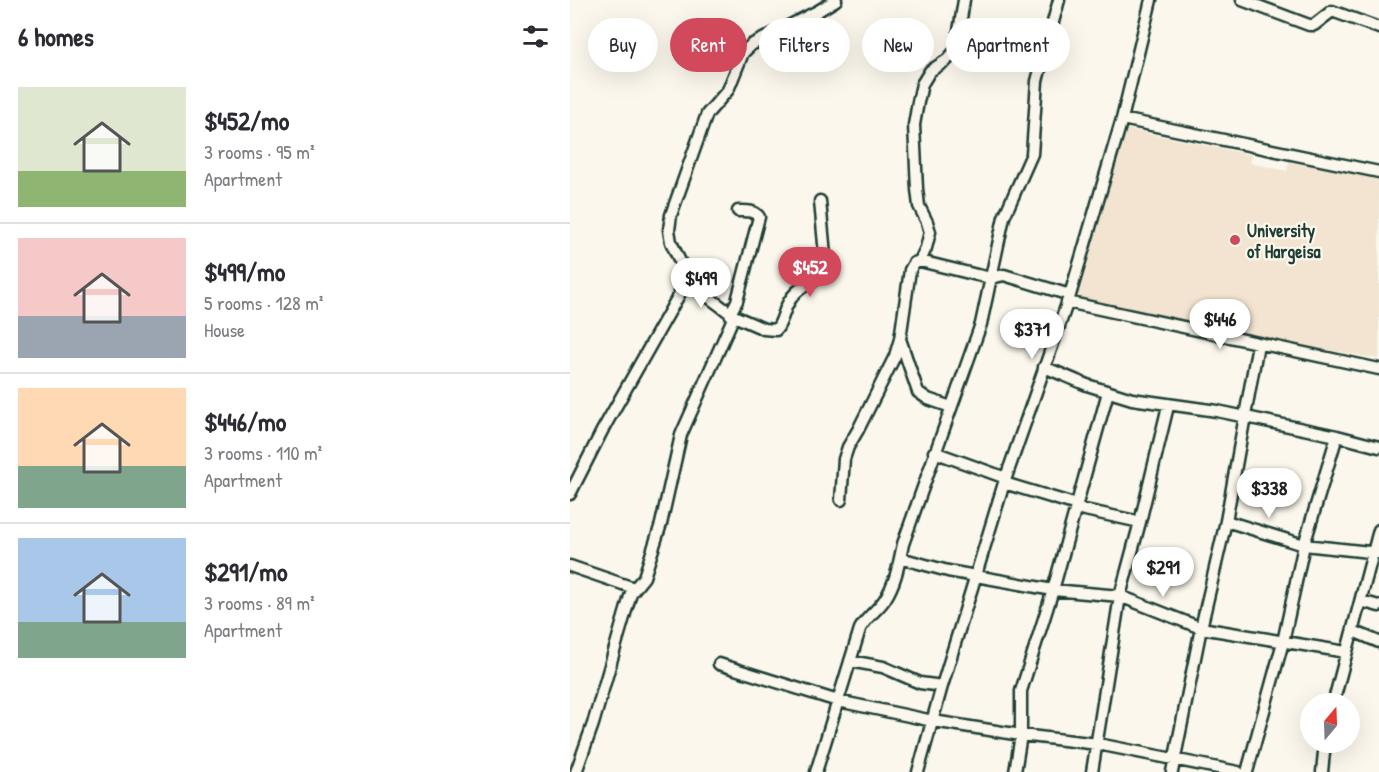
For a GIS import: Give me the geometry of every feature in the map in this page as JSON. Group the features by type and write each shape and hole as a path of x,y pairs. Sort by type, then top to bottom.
{"street":[{"path":"820,201 825,255 816,279 797,289 790,297 776,330 764,328 732,315 699,290 688,279 671,242 669,230 671,215 698,134 707,114 728,90 746,49 836,0"},
{"path":"920,261 930,232 919,206 914,125 922,84 930,71 947,60 956,50 964,0"},
{"path":"816,772 860,629 885,600 898,570 903,544 934,452 981,324 1004,217 1032,154 1037,81 1059,0"},
{"path":"918,772 1005,480 1068,298 1122,119 1151,0"},
{"path":"1242,0 1314,25 1332,11 1379,28"},
{"path":"1275,12 1278,0"},
{"path":"1122,119 1379,172"},
{"path":"576,772 593,724 630,596 644,577 661,524 681,435 737,301 759,218 756,213 738,211"},
{"path":"841,500 844,459 895,356 900,339 910,270 914,263 920,261 991,278 1004,275 1068,298 1257,344 1379,369"},
{"path":"570,494 602,431 688,279"},
{"path":"900,339 918,392 928,399 951,407"},
{"path":"1172,772 1200,628 1226,520 1257,344"},
{"path":"1044,367 1132,399 1168,406 1217,411 1379,447"},
{"path":"1016,772 1021,735 1021,691 1053,590 1108,392"},
{"path":"1092,772 1120,596 1168,406"},
{"path":"1247,772 1282,642 1304,545 1337,436"},
{"path":"934,452 1077,506 1140,522"},
{"path":"1226,520 1304,545 1376,552"},
{"path":"1336,693 1376,552 1379,531"},
{"path":"900,558 975,577 1053,590 1120,596 1200,628 1346,652"},
{"path":"570,566 634,588"},
{"path":"1361,601 1379,606"},
{"path":"1353,631 1379,642"},
{"path":"850,661 884,667 920,683 942,686"},
{"path":"719,664 838,701 933,721 1098,744 1238,772"},
{"path":"1322,772 1323,753"}],"shaded area":[{"name":"University of Hargeisa","path":"1122,128 1252,155 1250,163 1287,171 1289,162 1379,179 1379,359 1074,298"}],"place":[{"name":"University of Hargeisa","path":"1235,240"}]}
